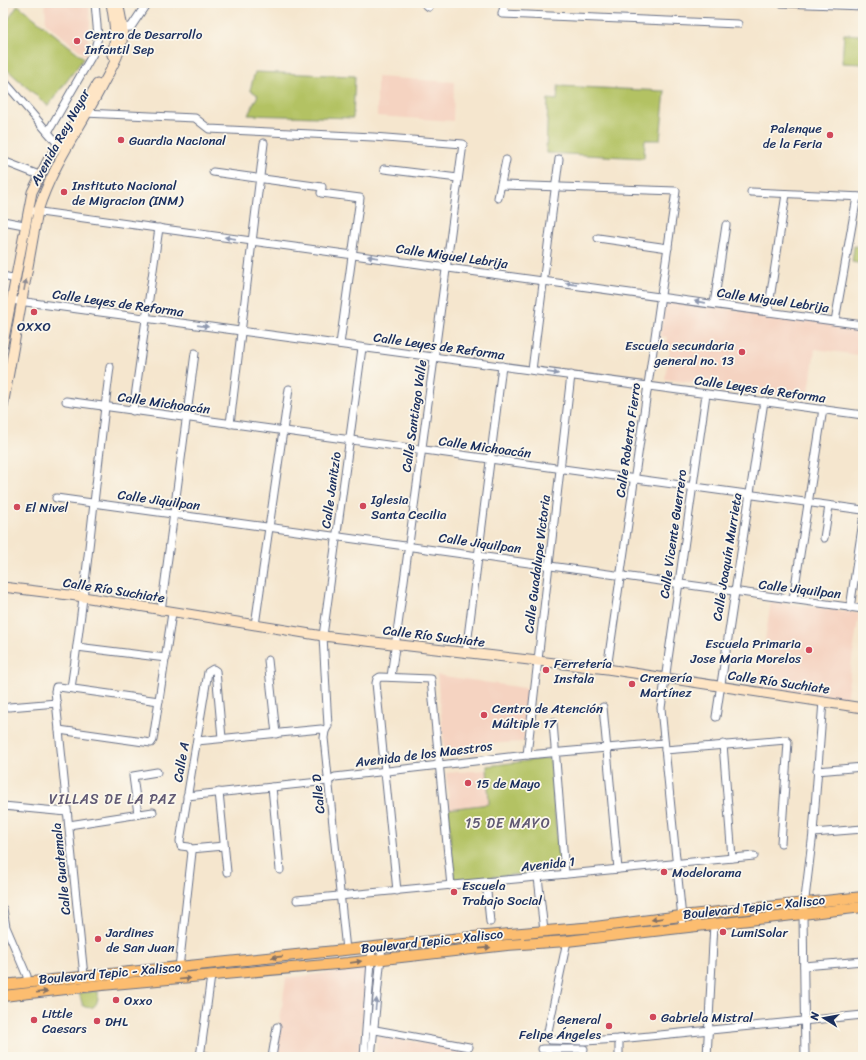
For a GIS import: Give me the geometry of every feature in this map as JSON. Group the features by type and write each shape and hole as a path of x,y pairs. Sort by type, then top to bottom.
{"main road":[{"name":"Avenida Rey Nayar","path":"3,406 38,211 50,179 68,147 84,113 117,58 122,43 111,3"},
{"name":"Avenida Rey Nayar","path":"118,3 119,28"},
{"name":"Avenida Rey Nayar","path":"3,344 4,328 16,279 24,225 32,192 39,175 58,144 84,113"},
{"name":"Calle Río Suchiate","path":"3,587 83,598 323,636 607,669 863,708"},
{"name":"Boulevard Tepic - Xalisco","path":"3,985 346,950 595,927 805,902 863,897"},
{"name":"Boulevard Tepic - Xalisco","path":"3,996 376,960 507,945 567,941 863,907"},
{"path":"714,924 718,917 734,915 737,910"},
{"path":"567,941 572,934 589,932 595,927"},
{"path":"507,945 516,939 538,936 544,931"},
{"path":"296,967 304,960 337,956 346,950"},
{"path":"211,976 216,971 233,969 242,961"},
{"path":"142,983 145,977 173,972 179,968"},
{"path":"75,988 81,979 103,978 108,974"},
{"path":"3,991 19,988 27,983"}],"street":[{"name":"Avenida Rey Nayar","path":"48,132 94,52 98,37 95,3"},
{"path":"119,28 131,27 147,3"},
{"path":"505,3 502,14 738,24"},
{"path":"780,3 863,6"},
{"path":"3,80 58,144 68,147"},
{"name":"Calle Santiago Valle","path":"84,113 195,118 209,129 373,137 463,144 410,545 391,676"},
{"path":"230,424 264,143"},
{"path":"532,370 559,159"},
{"path":"498,198 506,160"},
{"path":"3,161 39,175"},
{"path":"384,169 458,178"},
{"path":"213,172 322,187 321,193 360,198 340,344"},
{"path":"501,186 556,187"},
{"name":"Calle Roberto Fierro","path":"556,187 676,191 607,669"},
{"path":"751,192 860,197 835,321"},
{"path":"768,312 786,194"},
{"name":"Calle Miguel Lebrija","path":"27,211 38,211 863,325"},
{"path":"3,221 24,225"},
{"path":"714,304 726,225"},
{"path":"133,411 159,228"},
{"path":"598,238 668,248"},
{"path":"3,276 16,279"},
{"name":"Calle Leyes de Reforma","path":"11,300 863,415"},
{"name":"Calle Janitzio","path":"323,636 362,348"},
{"path":"161,611 195,353"},
{"path":"466,653 502,366"},
{"path":"110,367 71,688 159,701"},
{"name":"Calle Guadalupe Victoria","path":"528,755 571,376"},
{"path":"255,625 289,389"},
{"name":"Calle Vicente Guerrero","path":"683,928 661,708 664,678 706,394"},
{"name":"Calle Michoacán","path":"66,401 863,510"},
{"name":"Calle Joaquín Murrieta","path":"716,717 719,687 764,401"},
{"path":"793,600 823,409"},
{"name":"Calle Jiquilpan","path":"56,498 269,528 410,545 734,593 863,609"},
{"path":"824,538 829,506"},
{"path":"850,608 863,521"},
{"path":"59,730 152,743 154,740 172,613"},
{"name":"Calle D","path":"323,636 328,726 325,731 328,781 346,950"},
{"path":"77,646 166,658"},
{"path":"268,660 276,734"},
{"name":"Calle A","path":"191,849 183,847 180,841 208,672 213,669 216,671 222,738"},
{"path":"397,891 376,683 377,679 380,677 391,676 431,678 451,886"},
{"name":"Calle Guatemala","path":"71,688 56,687 55,691 84,976"},
{"path":"805,1057 803,915 813,833 823,701"},
{"path":"9,707 56,703"},
{"path":"603,707 618,870"},
{"path":"553,722 554,754 565,874"},
{"path":"197,741 321,729 325,731"},
{"name":"Avenida de los Maestros","path":"188,796 328,781 336,777 528,755 606,749 786,740 788,742 781,843"},
{"path":"723,744 732,858"},
{"path":"818,772 863,767"},
{"path":"138,814 133,776 157,772"},
{"path":"272,787 280,870"},
{"path":"219,792 227,872"},
{"path":"3,806 67,812"},
{"path":"69,825 153,812"},
{"path":"813,833 863,829"},
{"path":"179,968 191,849 224,846"},
{"name":"Avenida 1","path":"297,900 754,856"},
{"path":"538,877 544,931"},
{"path":"486,882 490,922"},
{"path":"3,909 6,927 27,976 27,983"},
{"path":"707,1057 714,924"},
{"path":"567,941 547,1036 548,1038 585,1041 620,1039 863,1015"},
{"path":"371,1057 370,1029 377,947"},
{"path":"804,966 863,961"},
{"path":"211,976 200,1056 212,1057"},
{"path":"272,1057 277,1027"},
{"path":"370,1029 469,1047"},
{"path":"364,1057 370,1029"},
{"path":"619,1057 620,1039"},
{"path":"583,1057 585,1041"},
{"path":"542,1049 584,1049"}],"shaded area":[{"name":"Centro de Desarrollo Infantil Sep","path":"45,3 89,3 90,25 86,56 46,23"},
{"path":"377,77 454,82 453,121 377,116"},
{"name":"Escuela secundaria general no. 13","path":"665,300 863,328 859,355 815,349 808,400 665,379 670,349 665,348 667,337 660,336"},
{"name":"Escuela Primaria Jose Maria Morelos","path":"771,601 859,613 846,700 758,687"},
{"name":"Centro de Atención Múltiple 17","path":"437,675 531,689 523,742 479,744 479,753 445,755"},
{"name":"15 de Mayo","path":"487,770 490,804 450,809 446,773"},
{"path":"368,968 359,1057 275,1057 286,978"},
{"path":"377,1036 470,1050 470,1057 376,1057"}],"green space":[{"path":"18,5 84,58 48,106 3,66 3,27"},
{"path":"844,34 863,35 863,64 842,63"},
{"path":"255,72 355,76 353,118 248,115 258,95 250,90"},
{"path":"558,86 665,91 660,140 645,140 644,158 546,153 548,99 557,100"},
{"path":"854,246 863,247 863,264 852,262"},
{"path":"550,758 560,870 454,881 448,809 489,804 487,766"},
{"path":"98,991 97,1002 94,1007 91,1008 83,1006 79,993"}],"place":[{"name":"Centro de Desarrollo Infantil Sep","path":"77,41"},
{"name":"Palenque de la Feria","path":"830,135"},
{"name":"Guardia Nacional","path":"121,140"},
{"name":"Instituto Nacional de Migracion (INM)","path":"64,192"},
{"name":"OXXO","path":"34,312"},
{"name":"Escuela secundaria general no. 13","path":"742,352"},
{"name":"Iglesia Santa Cecilia","path":"363,506"},
{"name":"El Nivel","path":"17,507"},
{"name":"Escuela Primaria Jose Maria Morelos","path":"809,650"},
{"name":"Ferretería Instala","path":"546,670"},
{"name":"Cremería Martínez","path":"632,684"},
{"name":"Centro de Atención Múltiple 17","path":"484,715"},
{"name":"15 de Mayo","path":"468,783"},
{"name":"Modelorama","path":"664,872"},
{"name":"Escuela Trabajo Social","path":"454,892"},
{"name":"LumiSolar","path":"723,932"},
{"name":"Jardines de San Juan","path":"98,939"},
{"name":"Oxxo","path":"116,1000"},
{"name":"Gabriela Mistral","path":"653,1017"},
{"name":"Little Caesars","path":"34,1020"},
{"name":"DHL","path":"97,1021"},
{"name":"General Felipe Ángeles","path":"609,1026"}],"district":[{"name":"VILLAS DE LA PAZ","path":"113,799"},
{"name":"15 DE MAYO","path":"508,823"}]}
